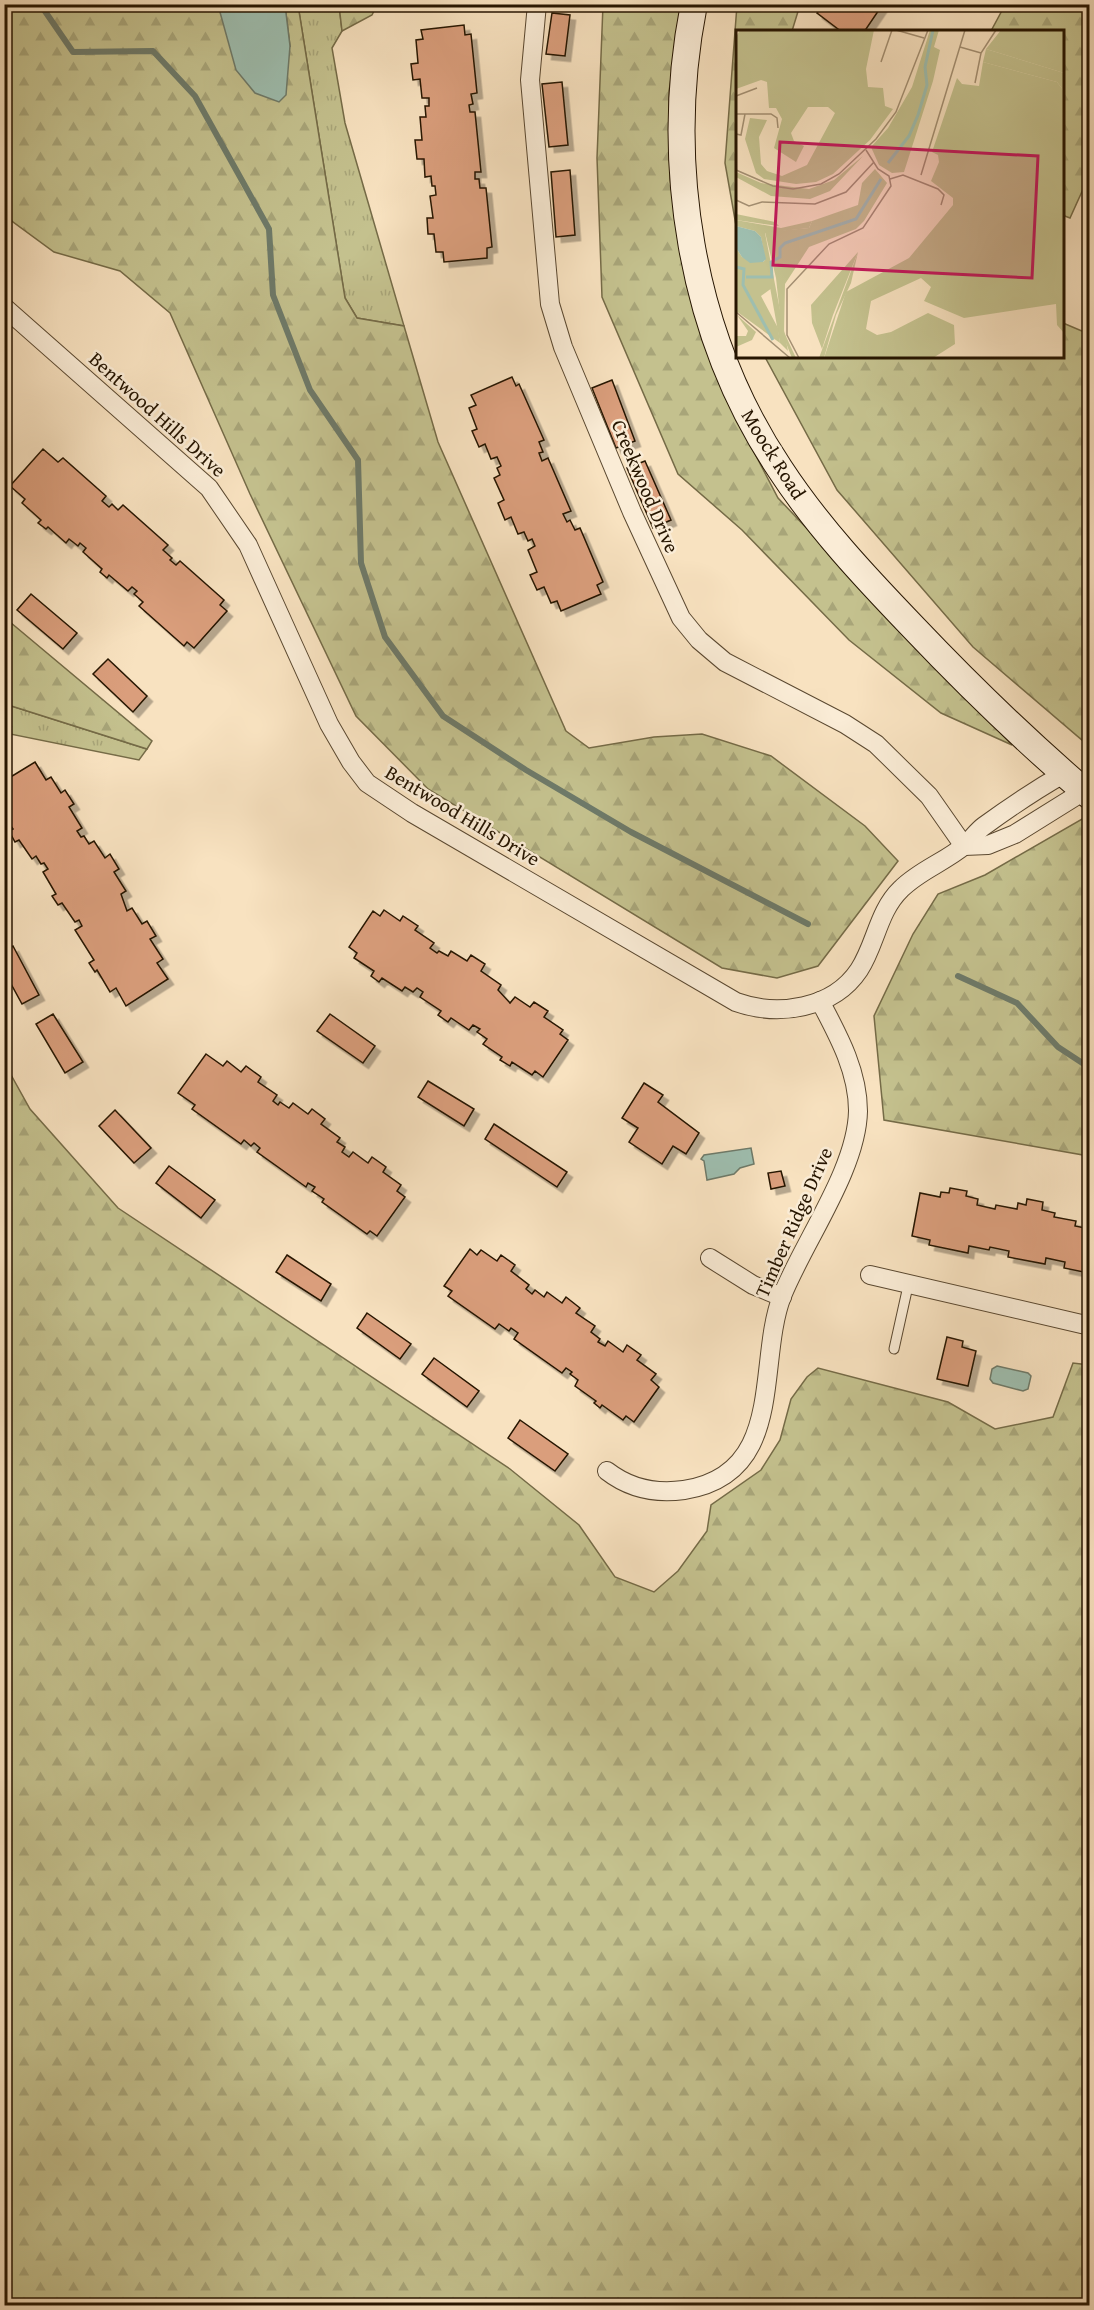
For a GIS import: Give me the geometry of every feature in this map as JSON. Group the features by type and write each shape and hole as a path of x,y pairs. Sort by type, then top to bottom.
{"main road":[{"name":"Moock Road","path":"694,4 684,68 681,144 684,194 706,307 736,391 779,468 809,511 865,578 943,659 1087,793"}],"street":[{"name":"Creekwood Drive","path":"537,4 530,80 550,304 568,358 670,600 699,640 725,662 845,724 876,744 929,796 964,846"},
{"name":"Bentwood Hills Drive","path":"4,307 187,466 215,495 248,545 329,724 351,762 367,783 412,813 736,1002 759,1010 783,1010 820,1001 846,986 860,969 884,912 900,890 934,863 964,846 983,827 1065,773"},
{"name":"Bentwood Hills Drive","path":"964,846 988,845 1015,834 1087,793"},
{"name":"Timber Ridge Drive","path":"607,1471 631,1485 659,1491 698,1488 715,1480 737,1463 754,1435 765,1405 773,1333 782,1297 839,1177 854,1136 858,1113 857,1091 843,1045 820,1001"},
{"path":"710,1258 753,1285 782,1297"},
{"path":"870,1275 908,1286 1089,1326"}],"lane":[{"path":"894,1349 908,1286"}],"green space":[{"path":"339,4 377,5 372,15 342,31"},
{"path":"5,5 218,5 223,18 290,46 285,5 298,5 345,298 357,318 404,326 438,442 566,731 589,748 654,737 702,734 771,756 865,826 898,861 818,966 777,978 722,968 428,789 356,716 250,494 170,313 120,271 54,252 5,216"},
{"path":"298,5 339,5 342,31 332,48 345,123 404,326 357,318 345,298"},
{"path":"603,5 683,5 669,91 670,179 687,286 733,412 778,498 1012,745 941,713 849,640 742,530 678,474 602,297 597,158"},
{"path":"737,5 800,5 792,30 736,30 736,225 725,163"},
{"path":"1005,5 1089,5 1089,176 1070,218 1064,216 1064,30 992,30"},
{"path":"1064,323 1089,334 1089,746 973,647 837,490 766,358 1064,358"},
{"path":"4,617 152,741 147,749 5,704"},
{"path":"5,704 147,749 139,760 5,733"},
{"path":"1089,815 1089,1156 884,1120 874,1016 913,934 938,894 985,875"},
{"path":"5,1064 30,1109 118,1208 510,1469 579,1525 615,1577 654,1592 678,1571 707,1531 711,1505 761,1470 780,1440 791,1399 807,1377 818,1368 948,1402 995,1429 1053,1417 1073,1363 1089,1365 1089,2305 5,2305"}],"shaded area":[{"path":"218,5 285,5 290,46 286,95 279,102 255,93 236,70"},
{"path":"751,1148 754,1164 740,1168 734,1174 707,1180 704,1161 701,1159 704,1155"},
{"path":"997,1366 1028,1373 1031,1376 1028,1389 1023,1391 993,1383 990,1379 992,1369"}],"building":[{"path":"823,4 883,4 865,30 839,30 817,13"},
{"path":"552,13 570,15 565,56 546,54"},
{"path":"464,25 465,35 471,34 477,93 471,94 473,104 469,105 470,112 475,112 481,172 475,172 475,179 479,179 480,188 486,188 492,247 487,248 487,258 444,262 443,252 436,252 434,234 428,234 427,218 433,218 430,196 436,195 435,186 432,186 431,176 425,177 424,159 417,159 415,140 422,140 420,117 426,117 425,106 429,106 429,98 422,98 420,79 413,80 411,64 418,63 416,40 423,39 421,30"},
{"path":"562,82 568,145 549,147 542,84"},
{"path":"570,170 575,235 556,237 551,172"},
{"path":"512,377 516,386 519,384 544,440 539,442 543,452 539,453 542,461 548,458 571,511 563,514 567,522 570,520 575,530 580,528 603,582 597,585 601,594 561,611 557,601 551,603 544,587 537,590 530,575 537,572 528,550 535,546 532,539 528,541 524,532 518,534 511,517 505,520 498,503 504,500 494,478 500,475 497,468 501,466 497,457 491,459 485,444 479,447 472,431 477,429 469,408 476,405 471,395"},
{"path":"612,380 635,441 616,448 592,388"},
{"path":"43,449 58,462 63,458 106,496 102,501 109,507 112,504 118,510 123,505 168,545 163,550 172,558 170,560 176,565 180,561 224,600 220,605 227,611 194,648 187,642 184,646 139,606 143,602 134,594 137,591 132,587 128,591 109,575 107,578 100,572 102,569 83,552 86,548 80,543 78,546 69,539 66,543 48,527 46,529 38,523 41,520 22,503 25,499 10,486"},
{"path":"645,461 671,520 653,528 627,468"},
{"path":"31,594 77,633 63,649 17,610"},
{"path":"108,659 147,696 133,712 93,674"},
{"path":"35,762 46,780 51,777 61,793 65,790 74,804 69,807 82,828 77,831 81,837 84,836 89,844 94,841 105,858 110,854 119,869 114,872 126,891 121,894 127,911 132,908 142,924 147,921 156,936 150,939 163,959 157,963 168,979 126,1006 116,988 110,992 97,970 95,972 89,963 94,960 75,930 82,926 79,920 75,922 62,903 58,905 52,896 56,894 43,872 48,869 44,863 41,864 36,856 32,859 19,840 15,842 9,831 13,829 4,816 4,781"},
{"path":"384,910 400,921 403,916 418,926 415,930 434,943 430,948 437,953 439,951 448,956 451,951 467,961 471,955 485,964 481,971 501,985 498,990 510,1003 515,997 530,1007 534,1002 548,1011 544,1017 563,1030 560,1034 568,1040 543,1077 535,1071 532,1075 512,1062 510,1066 500,1060 502,1057 483,1044 487,1039 477,1032 480,1029 473,1025 469,1030 451,1018 448,1022 438,1015 441,1011 420,997 423,992 417,988 413,992 405,987 402,991 382,978 379,982 371,976 374,971 354,958 357,953 349,947 373,911 380,916"},
{"path":"13,946 39,995 22,1004 4,971 4,951"},
{"path":"53,1014 83,1062 65,1073 36,1024"},
{"path":"330,1014 375,1046 363,1063 317,1031"},
{"path":"206,1054 223,1066 227,1061 241,1072 246,1066 261,1077 258,1082 277,1095 273,1101 278,1105 280,1102 289,1108 293,1103 308,1114 312,1109 325,1119 321,1124 340,1138 337,1142 345,1147 342,1152 349,1157 353,1152 368,1163 372,1157 386,1167 383,1172 401,1185 397,1191 405,1197 377,1236 370,1231 367,1234 322,1202 324,1199 312,1191 315,1187 308,1183 306,1187 257,1152 260,1148 254,1143 251,1146 244,1140 241,1144 192,1109 195,1105 178,1093"},
{"path":"428,1081 474,1109 464,1126 418,1097"},
{"path":"644,1083 663,1095 658,1102 699,1133 686,1154 673,1146 662,1164 629,1142 638,1128 622,1118"},
{"path":"115,1110 151,1148 134,1163 99,1126"},
{"path":"494,1124 567,1172 557,1187 485,1139"},
{"path":"169,1166 215,1200 201,1218 156,1183"},
{"path":"781,1171 785,1186 771,1189 768,1173"},
{"path":"950,1188 967,1191 966,1196 978,1199 977,1205 995,1209 996,1205 1017,1209 1018,1203 1026,1205 1027,1199 1043,1202 1042,1210 1055,1213 1054,1217 1076,1221 1075,1226 1090,1229 1090,1278 1083,1277 1084,1272 1064,1268 1065,1262 1046,1258 1045,1264 1008,1257 1009,1251 990,1247 989,1250 969,1246 968,1253 929,1245 930,1240 912,1236 920,1193 940,1197 941,1192 949,1193"},
{"path":"470,1249 477,1255 481,1250 497,1261 501,1255 515,1265 511,1271 529,1285 526,1289 532,1294 535,1290 544,1297 547,1292 562,1303 566,1297 580,1308 576,1313 595,1326 591,1332 600,1339 598,1342 605,1346 608,1341 623,1352 627,1345 641,1355 637,1360 656,1374 651,1380 659,1387 634,1422 626,1416 623,1420 602,1405 600,1408 594,1403 596,1401 575,1386 578,1380 570,1374 572,1372 566,1368 562,1373 514,1339 518,1333 511,1328 509,1331 499,1324 495,1329 448,1296 452,1291 444,1286"},
{"path":"287,1255 331,1284 321,1301 276,1272"},
{"path":"367,1313 411,1344 400,1359 357,1328"},
{"path":"947,1337 963,1341 962,1347 976,1351 968,1386 937,1379"},
{"path":"434,1358 479,1391 467,1407 422,1374"},
{"path":"520,1420 568,1454 555,1471 508,1438"}],"waterway":[{"path":"40,4 73,52 153,51 195,96 269,229 273,295 310,390 358,460 361,563 385,637 443,716 526,770 631,832 808,924"},
{"path":"958,976 1017,1003 1058,1047 1090,1068"}]}
